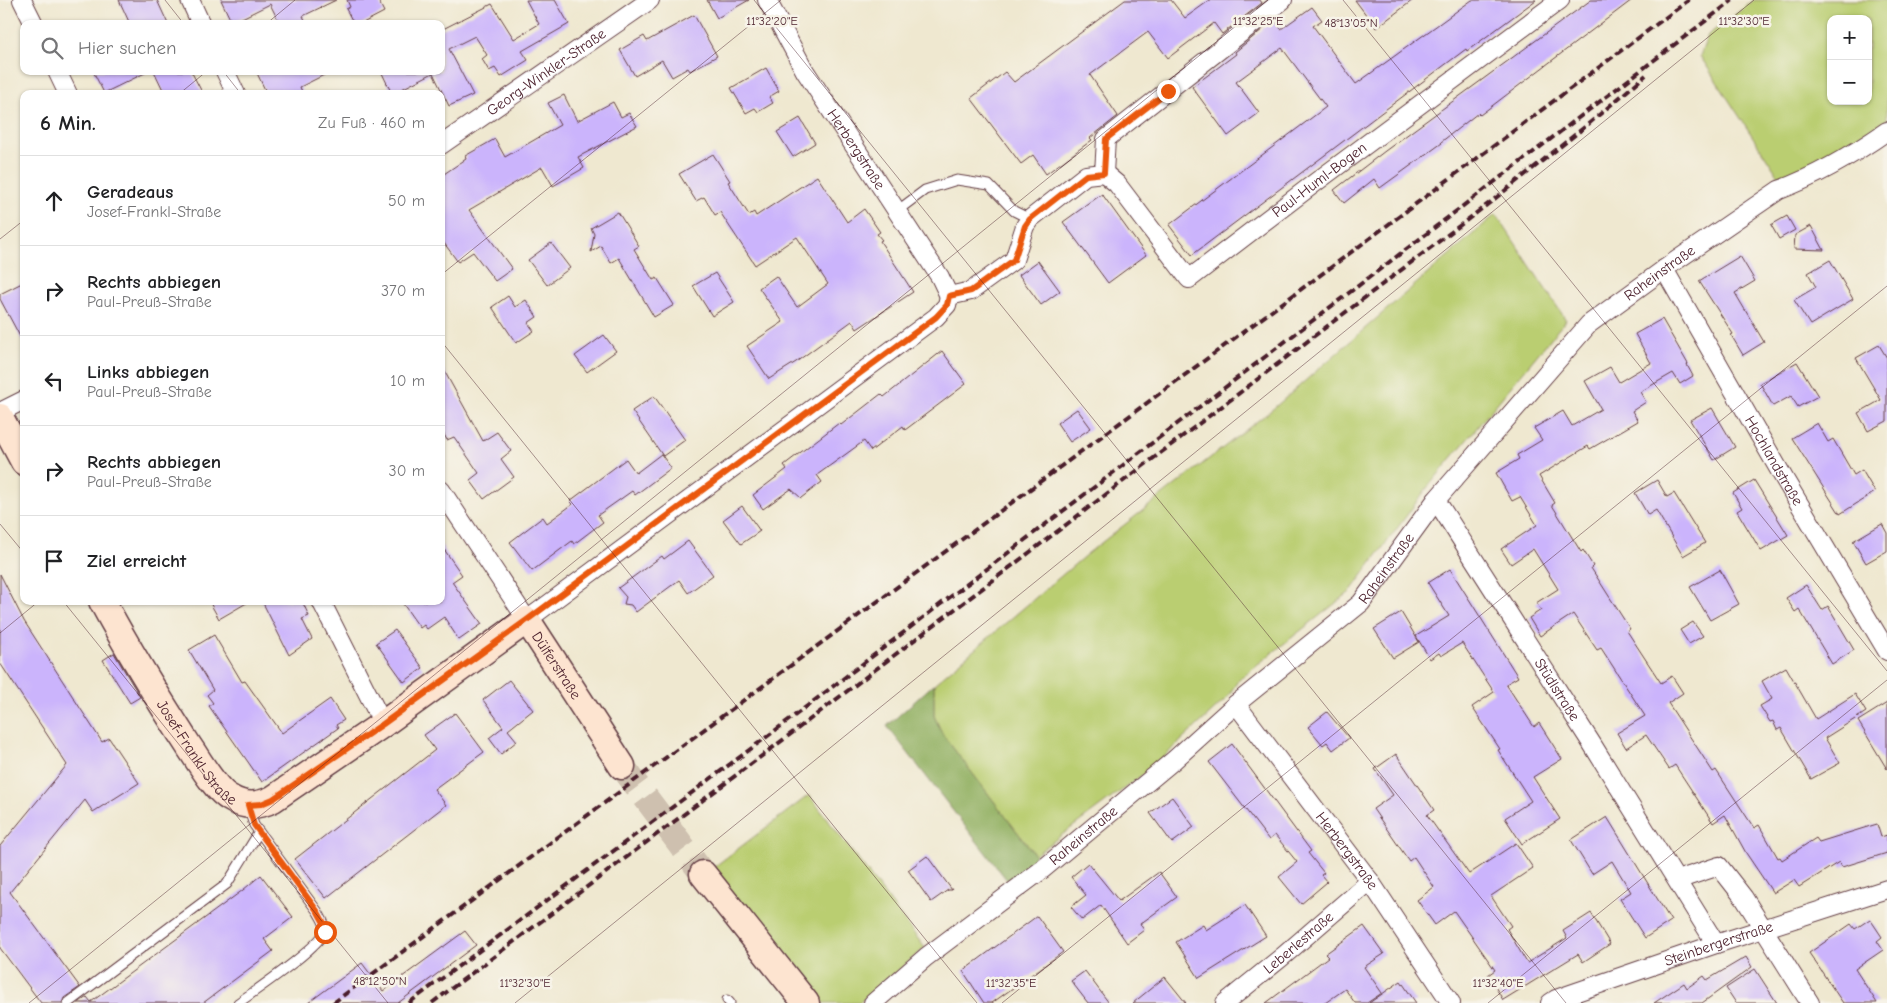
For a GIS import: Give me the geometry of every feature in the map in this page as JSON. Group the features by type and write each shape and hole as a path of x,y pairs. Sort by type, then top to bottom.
{"main road":[{"path":"0,417 20,454"},
{"name":"Josef-Frankl-Straße","path":"104,605 130,651 208,775 229,798 248,805"},
{"path":"248,805 261,804 273,799 383,724 527,620"},
{"name":"Dülferstraße","path":"527,620 622,766"},
{"path":"704,874 806,1003"}],"street":[{"path":"22,0 32,20"},
{"path":"190,0 199,20"},
{"name":"Georg-Winkler-Straße","path":"445,143 650,0"},
{"name":"Herbergstraße","path":"767,0 805,71 940,276 949,296"},
{"path":"527,620 936,317 947,305 949,296 971,291 1014,260 1025,226 1030,219 1086,175 1104,173 1106,139 1283,0"},
{"name":"Paul-Huml-Bogen","path":"1104,173 1117,184 1189,279 1560,0"},
{"path":"59,75 66,90"},
{"path":"227,75 234,90"},
{"name":"Raheinstraße","path":"873,1003 926,957 1058,857 1174,760 1236,704 1361,603 1436,500 1589,324 1664,269 1779,190 1795,184 1864,146 1887,131"},
{"name":"Hochlandstraße","path":"1664,269 1785,480 1887,651"},
{"path":"0,412 20,402"},
{"name":"Dülferstraße","path":"445,496 527,620"},
{"name":"Stüdlstraße","path":"1436,500 1592,744 1716,944"},
{"path":"323,605 383,724"},
{"name":"Herbergstraße","path":"1236,704 1370,881 1450,1003"},
{"path":"1677,880 1719,866 1744,898 1810,1003"},
{"name":"Leberlestraße","path":"1225,1003 1370,881"},
{"name":"Steinbergerstraße","path":"1550,1003 1556,999 1716,944 1887,889"}],"lane":[{"path":"897,210 925,190 957,180 989,185 1014,211 1030,219"},
{"name":"Josef-Frankl-Straße","path":"238,1003 317,942 325,932 322,918 254,825 248,805"},
{"path":"68,1003 227,884 259,832"}],"green space":[{"path":"1754,0 1887,0 1887,131 1804,178 1779,177 1700,56 1708,35"},
{"path":"1496,214 1566,320 1427,488 1350,592 1239,679 1227,698 1153,767 1035,855 943,735 934,716 934,684 1087,554 1274,408"},
{"path":"934,684 934,716 943,735 1035,855 1024,873 1010,884 887,726"},
{"path":"809,795 925,948 859,1003 820,1003 792,974 710,870"}],"building":[{"path":"119,0 157,0 166,20 128,20"},
{"path":"221,0 336,0 303,16 305,20 278,20 270,4 238,20 231,20"},
{"path":"347,0 378,0 384,12 369,20 352,20 346,9 350,7"},
{"path":"526,0 555,0 569,24 522,51 528,60 501,77 495,68 489,71 482,59 487,55 475,36 449,49 473,95 449,106 445,98 445,90 441,90 434,75 445,75 445,28 492,4 514,39 539,24"},
{"path":"707,0 749,0 717,18"},
{"path":"1125,0 1171,0 1185,18 1210,0 1260,0 1262,3 1222,34 1214,23 1168,58 1148,32 1090,75 1118,116 1090,138 1092,140 1046,174 1033,155 1021,164 971,98 1005,72 1014,82"},
{"path":"1355,0 1413,0 1376,28"},
{"path":"1472,0 1536,0 1467,51 1466,49 1192,255 1169,225 1326,107 1282,48 1236,82 1259,113 1228,136 1192,87 1236,54 1235,52 1274,20 1281,29 1312,7 1322,20 1313,26 1356,84"},
{"path":"1591,0 1632,0 1480,115 1478,113 1442,143 1380,188 1374,179 1344,203 1334,190"},
{"path":"694,15 717,56 690,71 688,68 672,77 662,60 635,76 620,50 644,36 647,41"},
{"path":"766,68 779,91 769,97 773,103 758,112 755,108 746,113 731,88"},
{"path":"95,75 141,75 110,90 102,90"},
{"path":"156,75 193,75 201,90 163,90"},
{"path":"258,75 324,75 300,87 301,90 265,90"},
{"path":"383,75 429,75 400,90 390,90"},
{"path":"564,95 577,121 613,102 621,117 629,113 637,126 578,157 584,168 553,186 542,167 469,210 512,269 495,281 473,252 458,262 445,244 445,173 466,159 465,156 495,139 505,157 560,125 548,103"},
{"path":"800,118 815,143 793,157 777,132"},
{"path":"713,154 749,215 754,212 756,216 817,176 847,222 864,209 880,232 877,234 882,240 880,241 913,292 857,329 852,321 796,362 769,379 747,346 783,322 759,288 776,276 797,307 828,284 797,237 755,265 720,212 715,215 704,197 696,201 679,174"},
{"path":"1102,194 1146,255 1108,283 1063,222"},
{"path":"618,212 639,246 634,249 653,280 657,278 674,305 654,317 619,258 611,263 601,246 591,252 594,234 591,228"},
{"path":"1787,216 1795,230 1779,239 1771,225"},
{"path":"1811,226 1824,250 1794,249 1795,235"},
{"path":"551,243 570,268 547,285 528,260"},
{"path":"1740,256 1755,281 1735,293 1764,342 1743,355 1731,335 1733,334 1699,281"},
{"path":"1830,260 1853,299 1810,325 1794,300 1816,287 1808,273"},
{"path":"1038,261 1060,291 1041,305 1019,275"},
{"path":"715,273 734,302 712,316 693,286"},
{"path":"20,284 20,336 0,299 0,294"},
{"path":"508,296 515,307 526,300 537,317 528,323 534,331 516,343 492,307"},
{"path":"1662,319 1693,376 1680,384 1673,373 1640,392 1646,402 1632,411 1638,421 1590,449 1588,446 1539,476 1555,503 1552,505 1581,552 1583,550 1593,566 1591,568 1630,629 1627,631 1661,683 1672,676 1683,693 1668,703 1713,772 1716,770 1754,828 1759,825 1778,858 1780,857 1782,860 1816,838 1819,842 1877,824 1881,837 1887,835 1887,853 1842,867 1839,862 1799,887 1794,880 1773,893 1746,853 1725,815 1713,823 1675,765 1669,769 1646,735 1626,748 1617,733 1645,716 1601,648 1597,650 1573,614 1540,636 1529,618 1541,610 1536,603 1558,589 1533,549 1511,564 1501,549 1537,525 1520,497 1512,501 1496,473 1519,459 1517,455 1542,440 1534,428 1563,411 1572,426 1601,409 1585,381 1610,367 1619,382 1651,363 1635,334"},
{"path":"604,335 616,351 587,372 575,356"},
{"path":"1879,345 1887,358 1887,421 1868,431 1858,413 1881,400 1856,358"},
{"path":"942,351 966,384 905,430 903,426 871,451 864,441 817,475 822,482 801,498 791,489 763,509 753,495 787,469 784,465 881,394 884,397"},
{"path":"1797,362 1818,396 1798,407 1791,396 1773,406 1760,383"},
{"path":"445,372 483,441 497,432 511,451 501,459 514,477 484,499 470,480 479,473 454,437 447,440 445,436"},
{"path":"654,396 685,440 663,456 632,411"},
{"path":"1712,408 1735,447 1714,460 1690,420"},
{"path":"1077,409 1091,428 1070,442 1057,423"},
{"path":"1817,423 1828,442 1833,439 1854,475 1862,470 1875,492 1840,514 1792,438"},
{"path":"661,454 671,468 635,495 632,491 598,515 603,522 574,544 572,541 532,571 510,542 543,517 547,523 573,504 570,501 626,459 636,473"},
{"path":"1657,480 1667,497 1674,493 1705,543 1683,556 1656,510 1648,515 1635,493"},
{"path":"1754,480 1788,535 1761,551 1737,511 1742,508 1733,493"},
{"path":"742,506 760,531 741,544 723,520"},
{"path":"1882,524 1887,533 1887,551 1866,563 1853,541"},
{"path":"688,541 713,575 688,593 679,580 636,612 631,605 624,604 626,597 618,588 662,556 664,559"},
{"path":"445,551 462,575 452,582 482,624 459,640 444,617 427,629 424,625 420,628 404,605 445,605"},
{"path":"1450,569 1518,677 1506,684 1534,727 1539,723 1562,759 1533,777 1560,819 1522,844 1505,818 1531,801 1472,707 1494,692 1462,643 1441,656 1439,653 1430,659 1416,636 1449,616 1428,583"},
{"path":"1720,570 1739,604 1710,620 1690,587"},
{"path":"0,574 24,621 102,742 109,738 139,783 93,812 85,800 10,892 80,987 64,998 62,1003 41,1003 0,948 0,846 67,765 0,663"},
{"path":"1806,585 1822,610 1828,606 1854,650 1832,664 1799,609 1795,612 1786,598"},
{"path":"211,605 243,605 219,619"},
{"path":"264,605 304,605 309,616 302,619 312,639 289,655"},
{"path":"1401,612 1419,642 1393,658 1374,629"},
{"path":"1693,622 1703,636 1689,644 1680,630"},
{"path":"395,630 423,668 404,682 376,643"},
{"path":"214,635 242,682 245,681 282,733 330,699 344,720 336,725 338,728 262,782 209,706 213,703 207,695 213,690 189,650"},
{"path":"114,653 140,697 130,703 103,660"},
{"path":"1786,667 1816,719 1855,694 1866,712 1825,738 1840,763 1811,779 1781,728 1777,730 1773,721 1770,722 1760,706 1772,699 1762,681"},
{"path":"509,680 533,710 508,730 517,741 501,754 489,738 503,727 483,700"},
{"path":"1887,703 1887,769 1858,721"},
{"path":"1327,712 1349,738 1333,750 1327,742 1323,745 1308,727"},
{"path":"455,713 484,752 434,789 446,805 326,898 295,859 435,750 424,735"},
{"path":"1232,744 1311,851 1308,853 1324,873 1321,875 1327,882 1301,904 1279,877 1297,862 1275,835 1269,840 1209,762"},
{"path":"1396,754 1434,810 1427,815 1469,874 1516,843 1533,868 1491,896 1511,926 1507,929 1527,963 1567,938 1563,931 1591,913 1610,944 1583,962 1578,954 1503,1000 1488,975 1495,970 1454,911 1435,925 1417,900 1434,887 1414,857 1409,861 1373,809 1393,795 1375,769"},
{"path":"1172,797 1194,827 1172,843 1150,813"},
{"path":"1607,817 1671,921 1645,938 1620,899 1631,892 1612,861 1592,874 1571,840"},
{"path":"927,856 952,890 948,890 931,902 908,870"},
{"path":"1088,863 1119,901 1159,872 1177,897 1140,924 1144,930 1127,943 1101,905 1082,920 1071,907 1086,895 1071,877"},
{"path":"261,875 293,917 264,939 273,951 203,1003 78,1003 87,997 91,1002"},
{"path":"1245,905 1266,936 1199,978 1176,942 1203,925 1206,930"},
{"path":"1037,916 1063,952 992,1003 984,1003 963,971"},
{"path":"1870,919 1882,937 1877,941 1883,950 1855,969 1877,1003 1843,1003 1809,953 1851,924 1855,929"},
{"path":"1364,926 1384,954 1364,967 1382,993 1367,1003 1355,1003 1345,989 1325,1003 1266,1003 1328,957 1325,954"},
{"path":"465,931 476,945 398,1003 308,1003 362,963 383,991"},
{"path":"1746,957 1752,967 1702,1003 1654,1003 1684,983 1687,988 1704,976 1707,980"},
{"path":"1755,969 1777,1003 1736,1003 1726,988"},
{"path":"1085,971 1109,1003 1088,1003 1071,981"},
{"path":"1165,977 1186,1003 1133,1003"},
{"path":"1401,981 1416,1003 1369,1003"}],"tunnel":[{"path":"622,766 703,874"}],"railway":[{"path":"333,1003 1334,265 1689,0"},
{"path":"409,1003 760,742 1733,0"},
{"path":"432,1003 767,752 1492,201 1646,75"}],"route":[{"path":"325,932 324,923 318,912 254,825 248,805 261,804 273,799 383,724 527,620 943,312 949,296 971,291 1014,260 1025,226 1030,219 1086,175 1104,173 1106,139 1168,91"}]}
